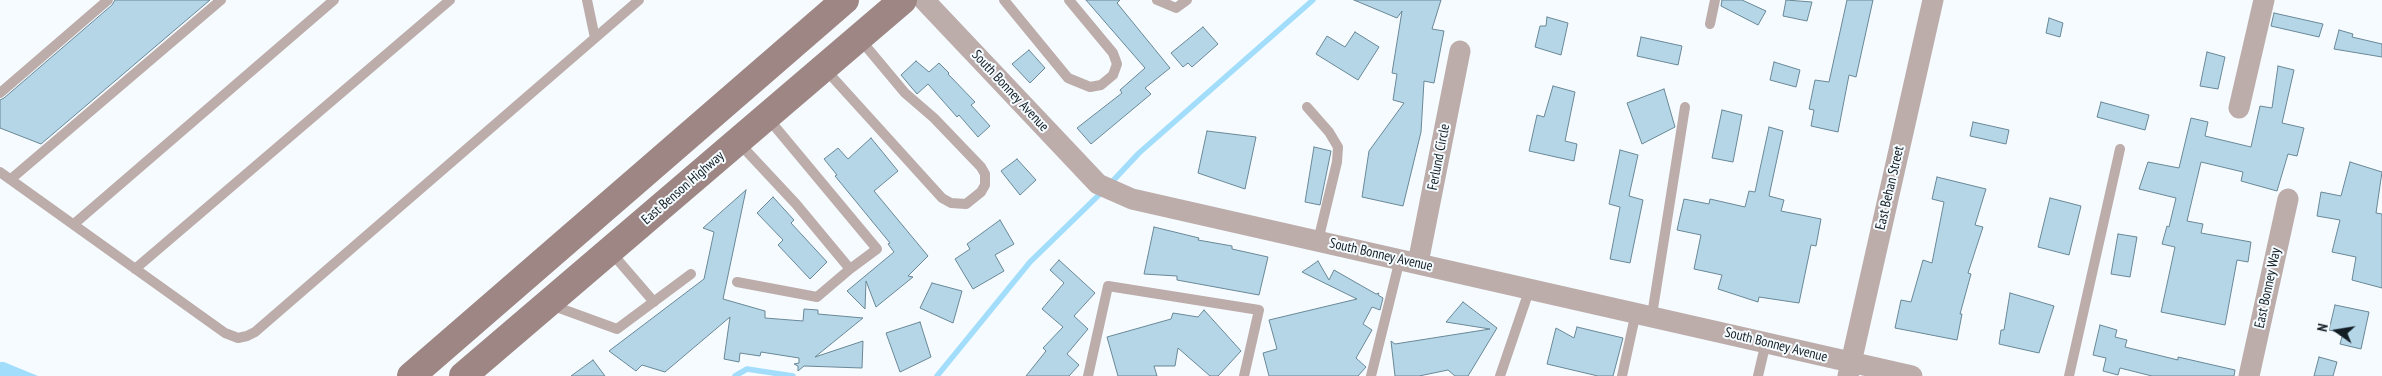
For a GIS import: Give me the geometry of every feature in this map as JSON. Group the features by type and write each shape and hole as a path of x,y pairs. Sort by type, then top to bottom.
{"main road":[{"path":"411,376 845,0"},
{"name":"East Benson Highway","path":"463,376 903,0"}],"street":[{"name":"South Bonney Avenue","path":"924,0 1098,184 1132,199 1766,342 1849,370 1912,376"},
{"name":"East Behan Street","path":"1849,370 1933,0"},
{"path":"2239,108 2264,0"},
{"name":"Ferlund Circle","path":"1409,261 1460,51"},
{"name":"East Bonney Way","path":"2249,376 2288,199"}],"lane":[{"path":"0,93 108,0"},
{"path":"11,179 221,0"},
{"path":"74,224 334,0"},
{"path":"136,269 450,0"},
{"path":"588,0 595,38"},
{"path":"0,172 225,333 238,338 255,332 639,0"},
{"path":"1004,0 1068,78 1090,87 1101,85 1113,75 1117,64 1113,53 1069,0"},
{"path":"1157,0 1176,8 1187,0"},
{"path":"1710,24 1715,0"},
{"path":"824,68 942,198 951,202 966,204 981,192 985,185 985,174 981,167 934,118 905,93 858,38"},
{"path":"1307,107 1329,132 1338,147 1337,162 1318,241"},
{"path":"1622,376 1644,314 1685,107"},
{"path":"737,282 817,297 877,249 766,117"},
{"path":"737,141 796,204 850,269"},
{"path":"2069,376 2120,149"},
{"path":"610,250 654,302"},
{"path":"1371,376 1409,261"},
{"path":"547,304 617,329 691,274"},
{"path":"1088,376 1108,286 1259,310 1244,376"},
{"path":"1500,376 1530,288"},
{"path":"1758,376 1766,342"}],"water":[{"path":"0,362 4,362 38,376 0,376"}],"building":[{"path":"115,0 210,0 41,144 0,128 0,100 112,5"},
{"path":"1086,0 1120,0 1117,3 1170,68 1145,88 1151,94 1091,144 1077,128 1122,93 1120,90 1145,68"},
{"path":"1354,0 1441,0 1432,29 1444,31 1434,83 1424,81 1421,132 1403,206 1362,197 1369,151 1404,103 1393,100 1397,74 1392,73 1402,11 1397,18"},
{"path":"1722,0 1742,0 1766,11 1758,25 1721,6"},
{"path":"1786,0 1812,2 1807,21 1783,16"},
{"path":"1847,0 1873,0 1856,77 1849,75 1838,132 1811,126 1814,110 1809,109 1815,80 1829,82"},
{"path":"2274,13 2323,24 2319,37 2271,26"},
{"path":"1547,17 1568,23 1561,55 1535,47 1540,26 1546,26"},
{"path":"2049,18 2063,23 2060,37 2046,33"},
{"path":"1203,27 1218,44 1192,67 1188,63 1183,67 1171,53"},
{"path":"2339,30 2353,34 2352,37 2382,44 2382,57 2334,49"},
{"path":"1355,32 1379,47 1358,80 1316,54 1327,36 1345,47"},
{"path":"1641,37 1682,46 1678,65 1637,56"},
{"path":"1029,50 1045,68 1030,83 1012,64"},
{"path":"2207,52 2225,57 2218,89 2200,86"},
{"path":"916,61 929,72 939,63 975,102 971,105 990,126 978,137 959,115 957,117 928,84 917,94 901,75"},
{"path":"1774,62 1800,70 1796,87 1770,80"},
{"path":"2278,66 2294,70 2282,123 2304,128 2297,156 2288,154 2277,191 2241,181 2243,172 2201,162 2187,221 2203,224 2201,233 2251,242 2248,262 2237,260 2225,325 2161,312 2175,247 2162,244 2167,226 2169,227 2176,198 2139,189 2148,162 2179,168 2191,118 2208,122 2205,136 2251,147 2260,106 2272,108"},
{"path":"1553,86 1575,92 1565,141 1577,144 1574,161 1529,151 1537,115 1544,117"},
{"path":"1664,89 1675,127 1642,144 1627,103"},
{"path":"2101,102 2149,115 2145,130 2097,117"},
{"path":"1722,110 1742,115 1733,162 1712,158"},
{"path":"1973,122 2009,130 2006,144 1970,136"},
{"path":"1769,127 1783,131 1769,196 1784,200 1781,211 1821,219 1816,246 1811,245 1799,303 1759,297 1758,302 1718,289 1722,275 1694,269 1701,235 1677,230 1684,199 1709,204 1710,199 1745,207 1749,191 1755,192"},
{"path":"1207,131 1256,137 1245,189 1198,173"},
{"path":"871,138 898,171 874,191 928,256 908,276 913,277 876,307 866,281 865,309 847,291 894,252 888,244 890,243 835,176 837,175 824,159 838,148 848,159"},
{"path":"1314,147 1331,151 1320,205 1305,202"},
{"path":"1620,150 1638,155 1629,196 1643,200 1630,263 1610,259 1620,207 1609,204"},
{"path":"1017,159 1036,180 1020,195 1001,171"},
{"path":"2350,162 2382,172 2376,213 2382,214 2382,288 2352,280 2356,257 2332,252 2340,220 2317,216 2321,192 2341,196"},
{"path":"1937,177 1986,189 1975,225 1983,227 1968,273 1971,274 1960,314 1962,314 1957,340 1895,328 1901,300 1911,302 1923,260 1932,263 1944,202 1932,199"},
{"path":"746,190 723,299 765,311 765,318 803,321 804,309 818,310 818,314 863,318 815,357 863,341 862,368 804,366 798,371 798,366 794,364 799,363 799,358 761,352 760,356 740,353 739,362 724,359 730,317 665,372 642,365 636,371 609,351 704,279 714,232 703,228"},
{"path":"773,197 794,220 791,223 827,262 810,279 778,245 783,240 757,213"},
{"path":"2050,198 2081,206 2069,255 2038,247"},
{"path":"1000,220 1014,244 995,255 1004,271 973,289 955,259 970,249 967,244"},
{"path":"1154,227 1268,257 1259,295 1177,280 1177,276 1144,274"},
{"path":"2118,234 2137,237 2130,277 2111,274"},
{"path":"1059,260 1095,293 1074,316 1088,329 1067,354 1079,365 1069,376 1026,376 1046,351 1043,348 1063,327 1042,309 1064,283 1050,270"},
{"path":"1318,261 1329,280 1334,270 1376,294 1379,293 1378,295 1383,298 1380,310 1372,307 1363,324 1372,330 1356,358 1366,367 1358,376 1269,376 1263,353 1277,349 1269,320 1357,299 1302,272"},
{"path":"932,283 962,291 953,323 920,308"},
{"path":"2010,293 2054,306 2039,353 1999,344 2001,330 2004,330"},
{"path":"1463,302 1497,328 1468,376 1455,376 1448,370 1419,376 1395,376 1391,341 1395,344 1490,329 1446,322"},
{"path":"2335,305 2369,312 2361,349 2340,344 2343,333 2329,330"},
{"path":"1204,310 1241,351 1218,376 1210,376 1178,348 1175,366 1154,366 1157,376 1118,376 1107,337 1171,319 1173,313 1198,317"},
{"path":"920,322 931,357 900,372 886,333"},
{"path":"2100,325 2117,330 2115,337 2127,340 2125,347 2178,360 2178,357 2235,370 2234,376 2152,376 2120,368 2118,375 2103,371 2106,358 2093,355"},
{"path":"1577,327 1623,338 1613,376 1598,376 1547,364 1556,328 1574,338"},
{"path":"2319,357 2337,362 2333,376 2314,376"},
{"path":"593,360 605,376 571,376"}],"waterway":[{"path":"1109,185 1139,153 1313,0"},
{"path":"937,376 1030,262 1103,191"},
{"path":"735,376 747,369 793,376"}]}
